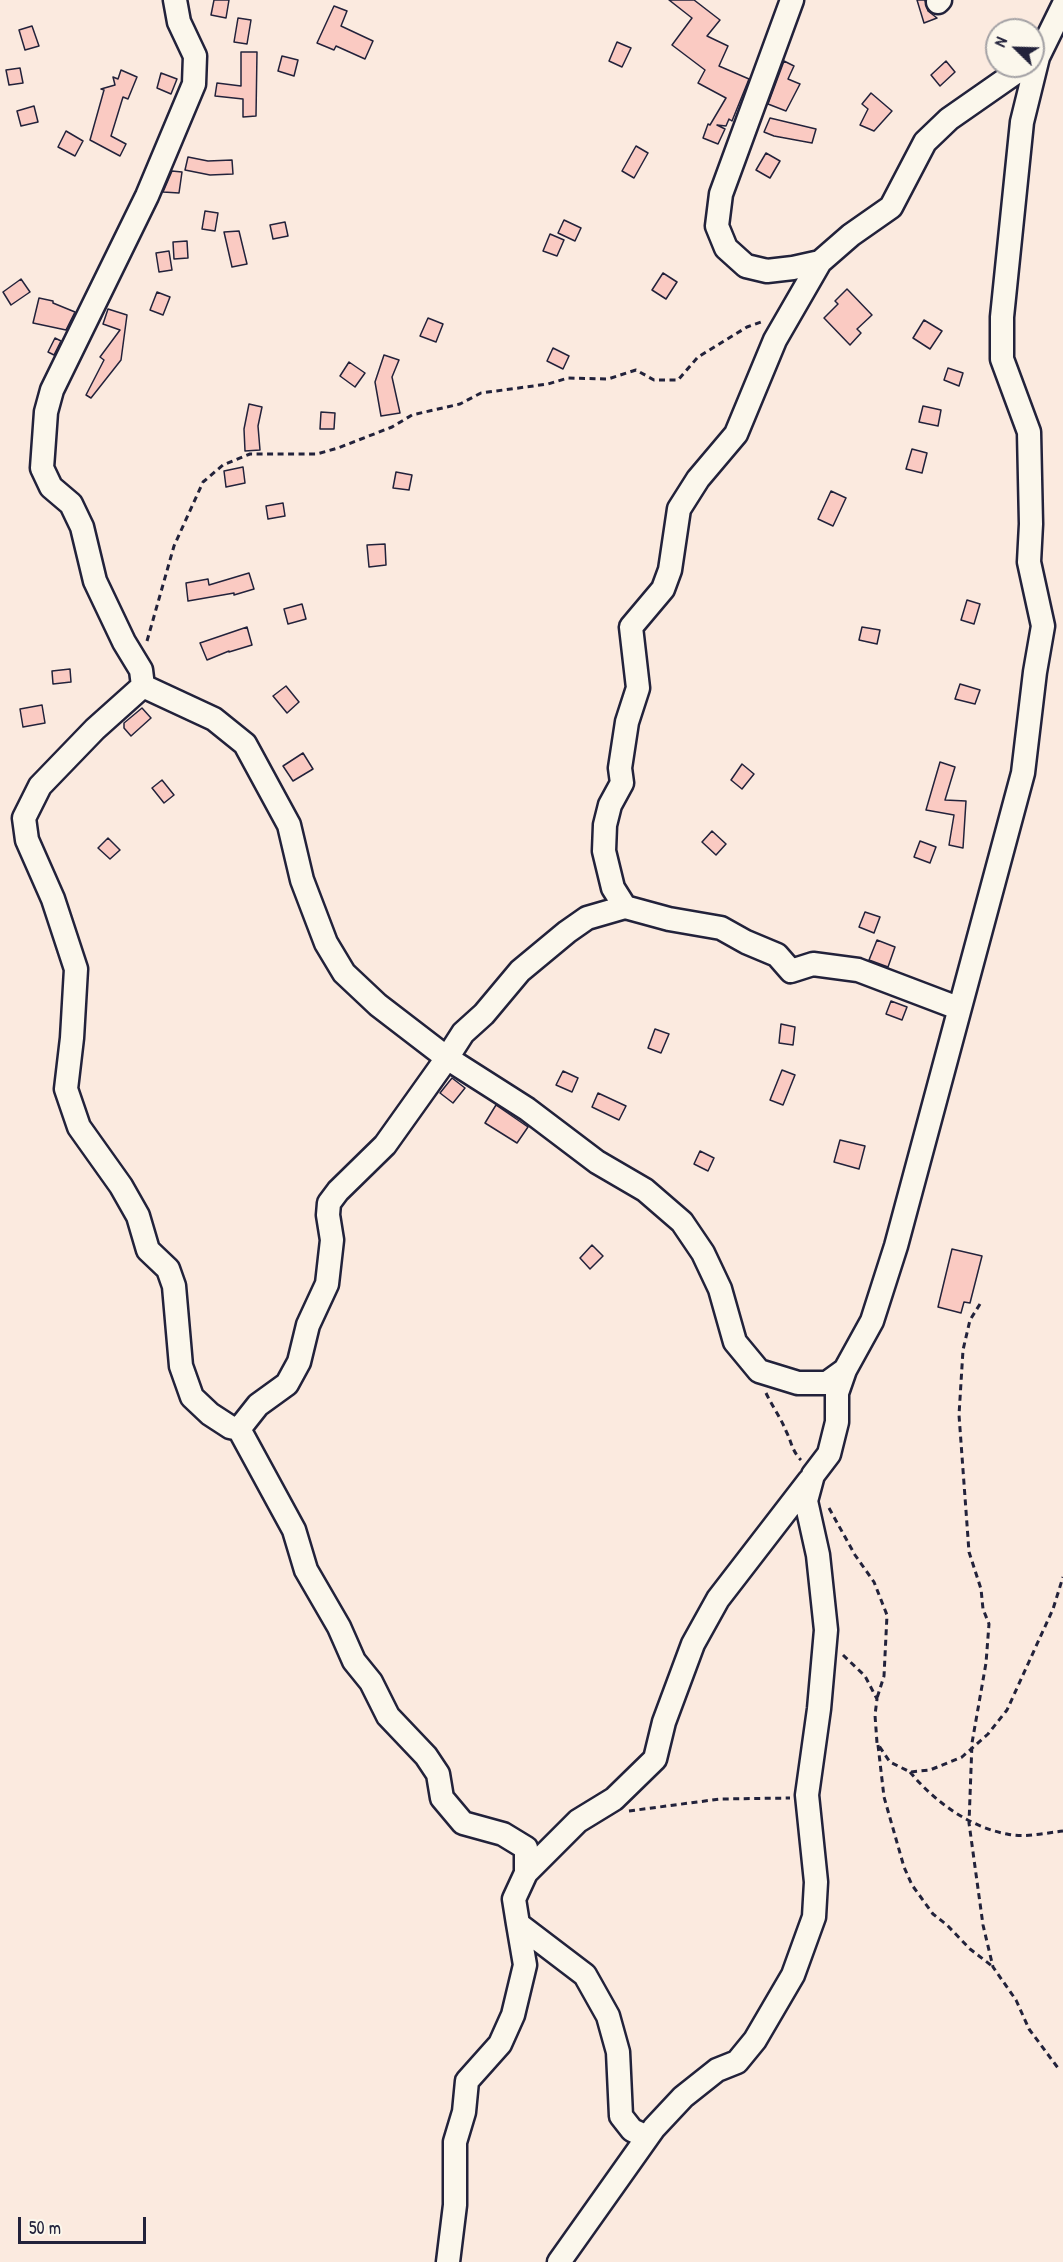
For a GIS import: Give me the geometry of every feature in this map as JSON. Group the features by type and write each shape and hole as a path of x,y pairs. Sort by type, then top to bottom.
{"street":[{"path":"175,0 179,22 195,56 194,84 147,196 52,390 46,412 42,448 42,468 51,487 71,504 82,527 95,581 124,642 142,678 214,719 245,744 289,825 302,880 326,943 344,974 378,1005 447,1058 527,1109 597,1162 645,1190 682,1222 703,1252 720,1289 735,1342 759,1371 798,1383 827,1383 845,1370"},
{"path":"792,0 721,194 717,226 726,248 746,266 767,271 820,262"},
{"path":"1045,38 1063,6"},
{"path":"626,907 613,888 604,851 605,825 610,805 622,783 620,768 627,722 638,688 631,627 663,589 674,553 679,509 698,479 736,434 775,340 820,262 851,235 891,207 925,142 941,127 1009,78"},
{"path":"448,2262 454,2205 455,2142 464,2112 467,2080 500,2044 513,2015 525,1965 514,1899 526,1873 578,1821 614,1799 655,1759 664,1722 693,1644 718,1599 829,1454 837,1422 837,1393 845,1370 872,1321 889,1268 1023,773 1043,626 1029,562 1031,524 1029,432 1002,359 1002,317 1022,122 1029,78"},
{"path":"142,678 40,786 24,818 27,840 53,898 76,969 66,1089 79,1127 121,1186 138,1216 148,1250 168,1269 174,1286 181,1366 192,1397 210,1414 239,1430 294,1530 306,1570 339,1627 354,1660 371,1682 388,1716 426,1756 438,1774 442,1798 463,1823 503,1834 526,1848 526,1873"},
{"path":"239,1430 258,1405 287,1384 299,1362 308,1325 327,1284 332,1240 328,1215 329,1203 338,1191 385,1145 463,1033 484,1014 520,971 587,918 626,907 669,919 721,928 777,955 791,971 813,964 858,970 958,1008"},
{"path":"559,2262 647,2137 683,2097 717,2070 737,2062 755,2040 793,1975 814,1917 816,1882 807,1795 819,1708 826,1630 818,1555 806,1502 813,1475"},
{"path":"518,1924 585,1975 608,2016 618,2052 621,2116 632,2130 647,2137"}],"path":[{"path":"142,678 148,634 174,546 203,482 223,465 250,454 317,454 393,427 412,416 459,404 481,393 548,384 567,378 608,379 636,370 654,381 678,380 698,357 747,327 765,320"},
{"path":"980,1304 970,1320 963,1350 959,1415 969,1552 989,1624 986,1663 969,1771 969,1823 983,1925 993,1966"},
{"path":"759,1371 773,1409 786,1430 793,1452 810,1468 813,1475"},
{"path":"823,1502 874,1582 887,1615 884,1676 875,1715 884,1797 904,1867 912,1885 933,1914 947,1924 970,1949 993,1966 1016,2000 1029,2029 1058,2068"},
{"path":"910,1772 930,1770 962,1757 988,1734 1007,1710 1053,1609 1063,1577"},
{"path":"826,1630 832,1648 850,1660 865,1676 877,1699"},
{"path":"877,1743 890,1762 910,1772 922,1787 969,1823 1006,1834 1030,1835 1063,1832"},
{"path":"623,1811 720,1799 788,1799 807,1795"}],"building":[{"path":"214,0 229,0 226,18 211,15"},
{"path":"669,0 694,0 720,20 707,36 728,46 719,66 749,79 732,121 729,119 726,126 717,125 725,129 718,144 703,138 708,124 710,125 726,98 698,83 705,70 672,45 692,18"},
{"path":"917,0 925,0 928,11 937,18 924,23"},
{"path":"334,6 347,11 341,26 373,41 365,59 336,46 334,50 317,43"},
{"path":"238,18 251,20 247,44 234,42"},
{"path":"32,26 39,46 25,50 19,30"},
{"path":"617,42 631,48 622,67 609,61"},
{"path":"241,52 257,52 256,116 243,117 243,99 215,96 217,83 241,86"},
{"path":"282,56 298,60 294,76 278,71"},
{"path":"784,61 794,66 788,79 800,84 786,111 768,104"},
{"path":"946,61 955,72 940,86 931,75"},
{"path":"20,68 23,83 9,85 6,70"},
{"path":"121,70 137,77 128,99 123,97 111,136 126,144 120,156 90,140 104,90 101,89 115,85 113,77 118,79"},
{"path":"161,73 177,79 171,94 157,88"},
{"path":"871,93 892,111 874,131 860,125 868,109 862,104"},
{"path":"34,106 38,122 21,126 17,111"},
{"path":"770,118 816,129 812,143 764,132"},
{"path":"66,131 83,141 75,156 58,147"},
{"path":"636,146 648,153 634,178 622,171"},
{"path":"766,153 780,161 770,178 756,170"},
{"path":"188,157 208,161 232,160 233,174 210,175 185,170"},
{"path":"172,171 182,172 179,193 163,192"},
{"path":"205,211 218,213 215,231 202,229"},
{"path":"564,220 581,228 575,241 558,233"},
{"path":"285,222 288,236 273,239 270,225"},
{"path":"239,231 247,264 232,267 224,232"},
{"path":"550,234 564,240 557,256 543,251"},
{"path":"187,241 188,258 174,259 173,242"},
{"path":"169,251 172,270 159,272 156,253"},
{"path":"663,273 677,282 666,299 652,290"},
{"path":"21,279 30,292 11,305 3,292"},
{"path":"847,289 872,315 857,329 861,333 850,345 824,318 838,304 835,301"},
{"path":"157,292 170,297 163,315 150,310"},
{"path":"39,298 53,301 75,312 66,330 33,323"},
{"path":"108,309 127,315 121,360 91,398 86,395 104,360 100,357 120,330 103,324"},
{"path":"428,318 443,324 436,342 420,336"},
{"path":"924,320 942,331 930,349 913,338"},
{"path":"55,338 61,341 54,355 48,352"},
{"path":"553,348 569,356 563,369 547,361"},
{"path":"384,355 399,360 392,377 400,413 381,416 375,382"},
{"path":"349,362 365,373 355,387 340,376"},
{"path":"948,368 963,373 959,386 944,380"},
{"path":"249,404 262,407 258,426 260,450 245,451 244,429"},
{"path":"923,406 941,410 938,426 919,422"},
{"path":"321,412 335,413 334,429 320,429"},
{"path":"912,449 927,453 922,473 906,469"},
{"path":"243,467 245,483 226,487 224,471"},
{"path":"396,472 412,475 409,490 393,488"},
{"path":"831,491 846,498 833,526 818,519"},
{"path":"283,503 285,516 268,519 266,506"},
{"path":"385,544 386,565 369,567 367,545"},
{"path":"249,573 254,589 234,595 234,593 188,601 186,583 208,579 209,585"},
{"path":"967,600 980,604 974,624 961,620"},
{"path":"302,604 306,619 288,624 284,609"},
{"path":"247,627 252,645 207,660 200,643"},
{"path":"862,627 880,630 877,644 859,640"},
{"path":"70,669 71,682 53,684 52,671"},
{"path":"960,684 980,690 975,704 955,699"},
{"path":"286,686 299,702 287,713 273,696"},
{"path":"42,705 45,723 23,727 20,709"},
{"path":"142,708 151,718 131,736 124,728 124,723"},
{"path":"303,753 313,769 293,781 283,766"},
{"path":"940,762 955,767 945,800 966,801 963,848 949,845 954,815 926,810"},
{"path":"742,764 754,774 742,789 731,780"},
{"path":"162,780 174,795 164,803 152,788"},
{"path":"712,831 726,844 716,855 702,842"},
{"path":"108,838 120,850 110,859 98,848"},
{"path":"920,841 936,847 930,863 914,857"},
{"path":"865,912 880,917 874,933 859,927"},
{"path":"877,940 895,947 888,967 869,960"},
{"path":"891,1001 907,1007 902,1020 886,1014"},
{"path":"781,1024 795,1027 793,1045 779,1043"},
{"path":"655,1029 669,1034 661,1053 648,1048"},
{"path":"782,1070 795,1075 783,1105 770,1100"},
{"path":"563,1071 578,1078 572,1092 556,1085"},
{"path":"452,1078 465,1088 453,1103 440,1093"},
{"path":"598,1093 626,1106 619,1120 592,1107"},
{"path":"496,1105 528,1127 517,1143 485,1123"},
{"path":"840,1140 865,1146 859,1169 834,1162"},
{"path":"700,1151 714,1158 708,1171 694,1164"},
{"path":"592,1245 603,1256 590,1269 580,1258"},
{"path":"952,1249 982,1256 970,1303 964,1302 961,1313 938,1307"}]}
